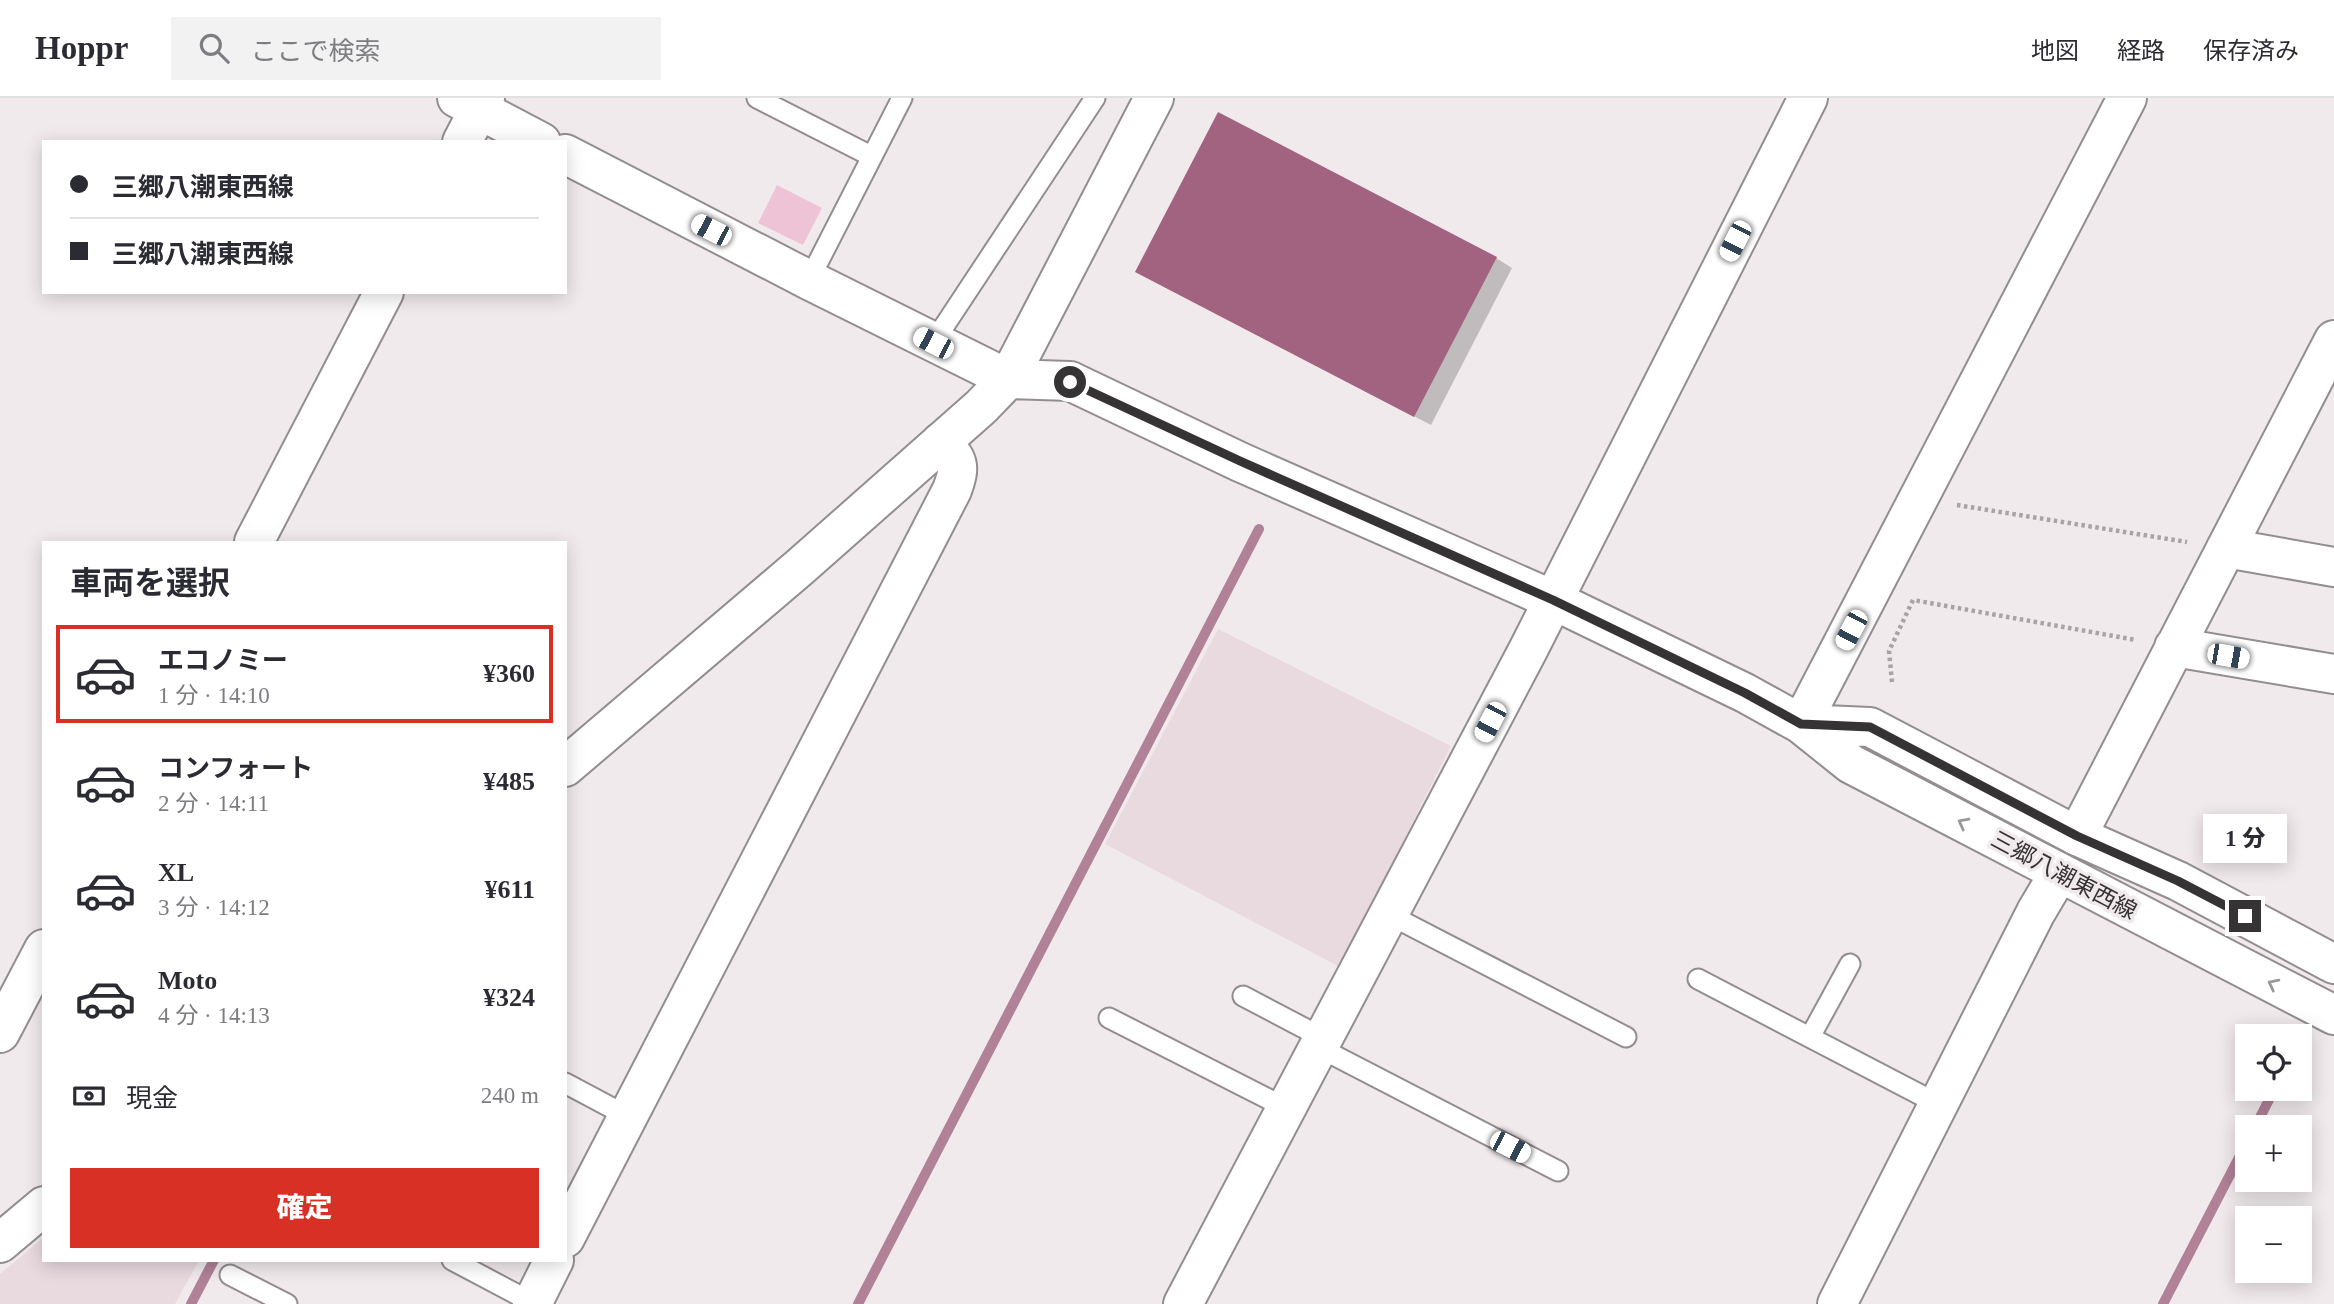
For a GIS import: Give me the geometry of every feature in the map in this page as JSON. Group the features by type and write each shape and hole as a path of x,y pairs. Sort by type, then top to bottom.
{"street":[{"path":"567,765 800,568 981,407 1008,379 1154,98"},
{"path":"1183,1304 1553,600 1808,98"},
{"path":"1801,724 2127,98"},
{"path":"471,112 536,140"},
{"path":"567,155 1008,379"},
{"path":"255,541 383,294"},
{"path":"2077,836 2334,340"},
{"name":"三郷八潮東西線","path":"1008,379 1070,382 1553,600 1745,693 1801,724 1851,764 2334,1016"},
{"path":"570,1217 627,1116 952,490 959,470 954,456 941,442"},
{"path":"2226,548 2334,566"},
{"path":"2174,648 2334,674"},
{"name":"三郷八潮東西線","path":"1801,724 1870,727 2077,836 2178,881 2334,964"},
{"path":"1837,1304 2036,912 2059,873"},
{"path":"0,1033 42,952"},
{"path":"0,1243 42,1208"},
{"path":"532,1303 553,1262"}],"lane":[{"path":"757,98 871,156"},
{"path":"809,280 902,98"},
{"path":"933,343 1095,98"},
{"path":"1388,914 1626,1037"},
{"path":"1810,1037 1850,964"},
{"path":"1698,979 1938,1104"},
{"path":"1242,996 1558,1171"},
{"path":"1109,1018 1286,1108"},
{"path":"567,1084 627,1116"},
{"path":"456,1262 532,1303"},
{"path":"230,1275 287,1304"}],"path":[{"path":"1950,504 2226,548"},
{"path":"1892,682 1889,651 1913,600 2174,648"}],"shaded area":[{"path":"777,185 822,208 803,245 758,223"},
{"path":"1218,629 1451,746 1340,967 1105,844"},
{"path":"42,1239 42,1262 198,1262 175,1304 0,1304 0,1274"}],"building":[{"path":"1218,112 1497,257 1414,417 1135,272"}],"waterway":[{"path":"858,1304 1259,529"},
{"path":"2261,1115 2268,1101"},
{"path":"2163,1304 2235,1165"},
{"path":"191,1304 213,1262"}],"route":[{"path":"1070,382 1553,600 1745,693 1801,724 1870,727 2077,836 2178,881 2245,916"}]}
